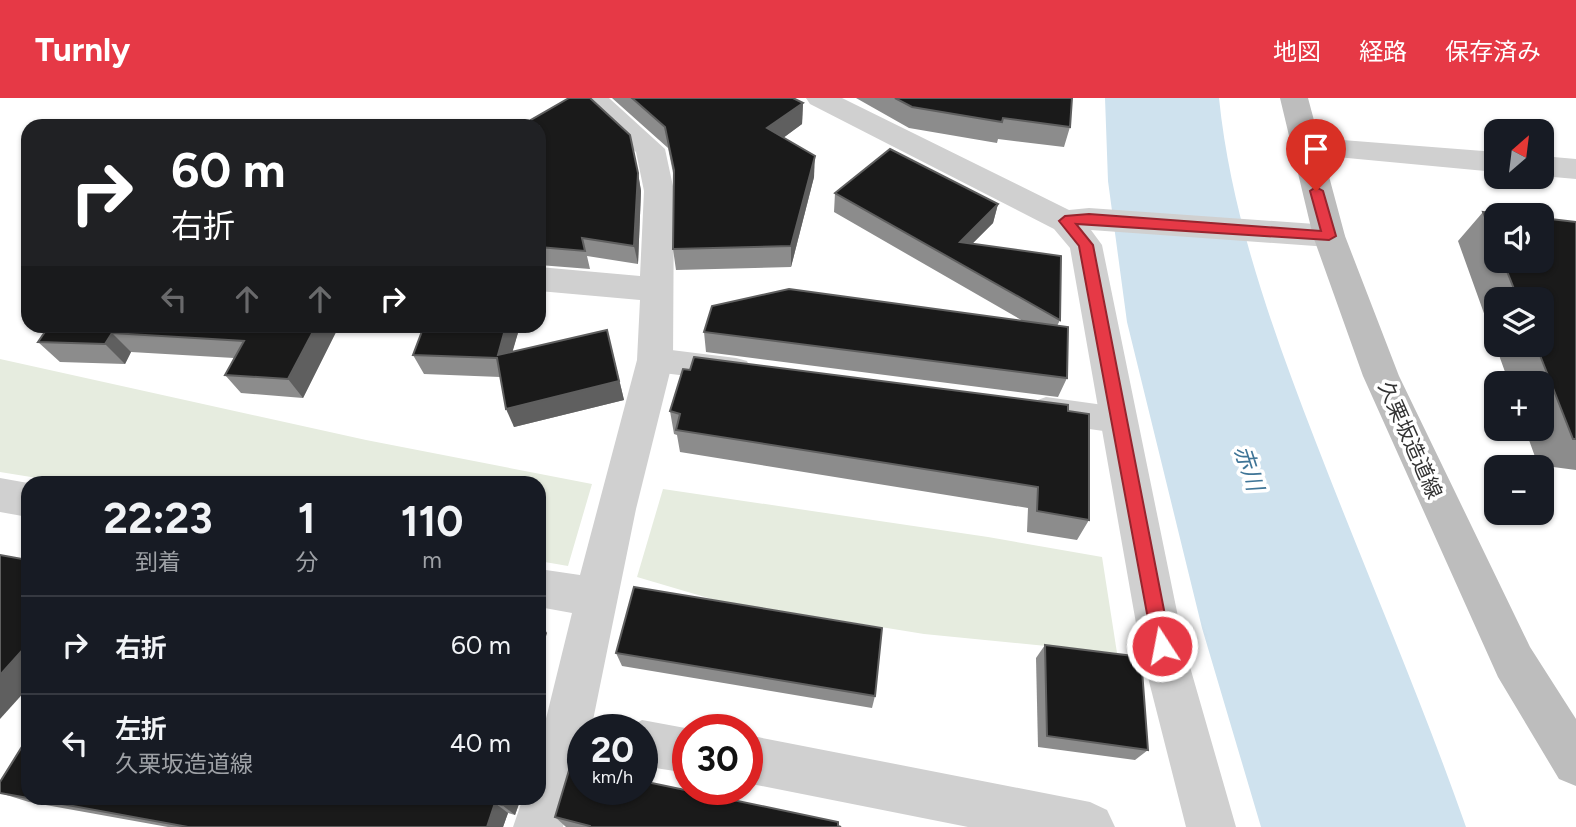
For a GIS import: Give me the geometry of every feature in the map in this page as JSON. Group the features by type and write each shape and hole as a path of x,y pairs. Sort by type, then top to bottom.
{"main road":[{"name":"久栗坂造道線","path":"1294,98 1304,146 1329,236 1381,376 1514,662 1576,762"}],"street":[{"path":"578,714 616,509 655,360 659,191 650,149 592,98"},
{"path":"820,98 1077,220 1329,236"},
{"path":"1304,146 1484,161"},
{"path":"1554,167 1576,169"},
{"path":"1077,220 1086,245 1162,646 1211,827"},
{"path":"546,280 656,289"},
{"path":"0,495 21,499"},
{"path":"546,588 598,598"},
{"path":"538,827 567,753"},
{"path":"763,762 1060,824"}],"lane":[{"path":"655,360 764,374"},
{"path":"1023,407 1118,419"}],"shaded area":[{"path":"0,359 366,440 592,484 568,566 546,562 546,476 25,476 0,472"},
{"path":"663,489 988,537 1102,557 1117,653 924,634 715,600 637,577"}],"water":[{"name":"赤川","path":"1105,98 1219,98 1233,186 1269,315 1466,827 1261,827 1202,628 1127,322 1108,181"}],"building":[{"path":"569,98 590,98 630,135 638,173 634,246 582,238 585,251 546,248 546,119 533,119"},
{"path":"632,98 793,98 803,103 767,128 815,156 791,246 673,249 674,170 665,127"},
{"path":"895,98 1072,98 1070,127 1003,118 1002,122 912,107"},
{"path":"890,149 998,204 960,242 1061,256 1060,320 835,193"},
{"path":"1554,219 1576,222 1576,439 1573,439 1554,391 1554,371 1546,371 1541,357 1554,357 1554,287 1513,287 1508,273 1554,273"},
{"path":"789,289 1068,327 1067,378 704,332 712,306"},
{"path":"607,330 619,381 506,409 497,358 413,355 421,333 504,333 498,355"},
{"path":"44,333 112,333 105,344 38,342"},
{"path":"112,333 312,333 288,379 225,375 244,341"},
{"path":"694,357 1068,405 1068,411 1089,414 1089,520 1037,511 1038,487 676,430 680,414 670,411 683,369 690,370"},
{"path":"0,555 21,559 21,652 0,675"},
{"path":"634,587 882,628 875,696 616,653"},
{"path":"1045,645 1141,657 1148,750 1047,736"},
{"path":"21,748 21,797 0,793 0,782"},
{"path":"567,777 567,805 658,805 658,784 672,787 672,805 757,805 838,822 841,827 590,827 555,817"},
{"path":"67,805 494,805 487,827 188,827"}],"route":[{"path":"1162,646 1086,245 1065,221 1089,219 1251,233 1329,236 1316,191"}]}
